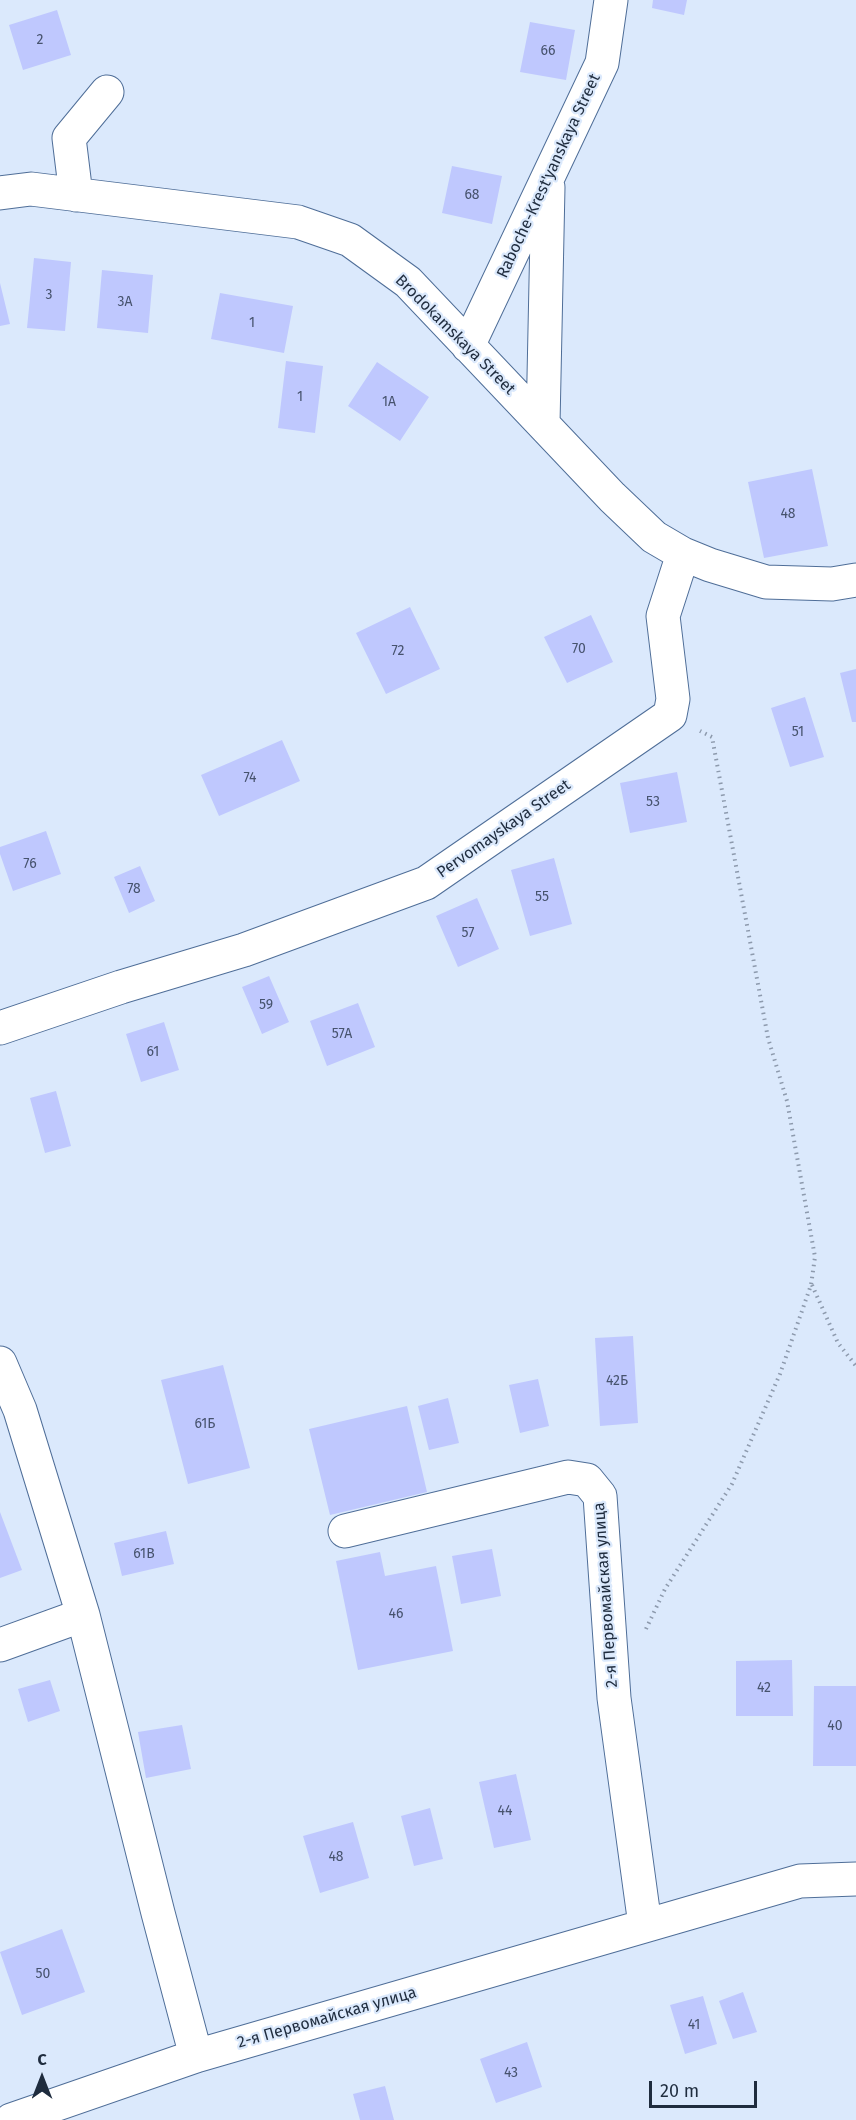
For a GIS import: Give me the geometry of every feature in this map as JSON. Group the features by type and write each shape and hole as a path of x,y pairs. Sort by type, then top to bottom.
{"street":[{"name":"Raboche-Krest'yanskaya Street","path":"468,346 603,63 611,0"},
{"path":"76,195 69,138 107,92"},
{"path":"543,424 548,176"},
{"name":"Brodokamskaya Street","path":"0,193 32,189 298,222 350,240 408,282 612,497 654,537 683,554"},
{"path":"670,715 673,699 663,616 683,554 766,582 832,584 856,580"},
{"name":"Pervomayskaya Street","path":"0,1028 121,987 244,951 426,883 670,715"},
{"path":"0,1363 20,1410 83,1615 196,2056"},
{"name":"2-я Первомайская улица","path":"345,1531 568,1477 587,1480 600,1496 614,1698 645,1925"},
{"path":"0,1645 83,1615"},
{"name":"2-я Первомайская улица","path":"11,2120 196,2056 645,1925 800,1881 856,1879"}],"path":[{"path":"642,1638 665,1589 732,1484 780,1374 811,1285 815,1257 787,1101 768,1038 712,737 670,715"},
{"path":"811,1285 838,1343 856,1366"}],"building":[{"path":"653,0 687,0 684,15 652,8"},
{"path":"57,10 71,55 23,70 9,25"},
{"path":"530,22 575,30 566,80 520,72"},
{"path":"452,166 502,176 492,224 442,213"},
{"path":"34,258 71,262 65,331 27,328"},
{"path":"102,270 153,275 148,333 97,328"},
{"path":"0,283 10,324 0,326"},
{"path":"220,293 293,306 284,353 211,339"},
{"path":"286,361 323,366 315,433 278,428"},
{"path":"377,362 429,397 400,441 348,406"},
{"path":"812,469 828,546 764,558 748,482"},
{"path":"410,607 440,669 386,694 356,633"},
{"path":"591,615 613,662 567,683 544,637"},
{"path":"856,669 856,722 852,722 840,673"},
{"path":"805,697 824,757 790,767 771,708"},
{"path":"282,740 300,781 219,816 201,775"},
{"path":"677,772 687,822 630,833 620,783"},
{"path":"46,831 61,874 13,891 0,854 0,847"},
{"path":"554,858 572,924 530,936 511,870"},
{"path":"140,866 155,901 129,913 114,877"},
{"path":"477,898 499,949 458,967 436,916"},
{"path":"269,976 289,1022 262,1034 242,987"},
{"path":"358,1003 375,1047 327,1066 310,1021"},
{"path":"164,1022 179,1070 141,1082 126,1034"},
{"path":"56,1091 71,1146 45,1153 30,1098"},
{"path":"633,1336 638,1423 600,1426 595,1338"},
{"path":"223,1365 250,1468 188,1484 161,1380"},
{"path":"538,1379 549,1426 520,1433 509,1385"},
{"path":"448,1398 459,1443 429,1450 418,1406"},
{"path":"407,1406 427,1492 330,1515 309,1429"},
{"path":"0,1512 22,1570 0,1578"},
{"path":"166,1531 174,1564 122,1576 114,1543"},
{"path":"492,1549 501,1596 461,1604 452,1556"},
{"path":"380,1552 385,1576 436,1566 453,1651 358,1670 336,1561"},
{"path":"792,1660 793,1716 736,1716 736,1661"},
{"path":"50,1680 60,1711 28,1722 18,1689"},
{"path":"814,1686 856,1686 856,1766 813,1766"},
{"path":"182,1725 191,1769 146,1778 138,1732"},
{"path":"516,1774 531,1840 494,1848 479,1782"},
{"path":"430,1808 443,1859 414,1866 401,1816"},
{"path":"353,1822 369,1878 320,1893 303,1836"},
{"path":"62,1929 85,1992 22,2015 0,1952"},
{"path":"743,1992 757,2032 733,2039 719,2001"},
{"path":"703,1996 717,2044 685,2054 670,2005"},
{"path":"527,2042 542,2087 496,2103 480,2059"},
{"path":"385,2086 394,2120 360,2120 353,2094"}]}
